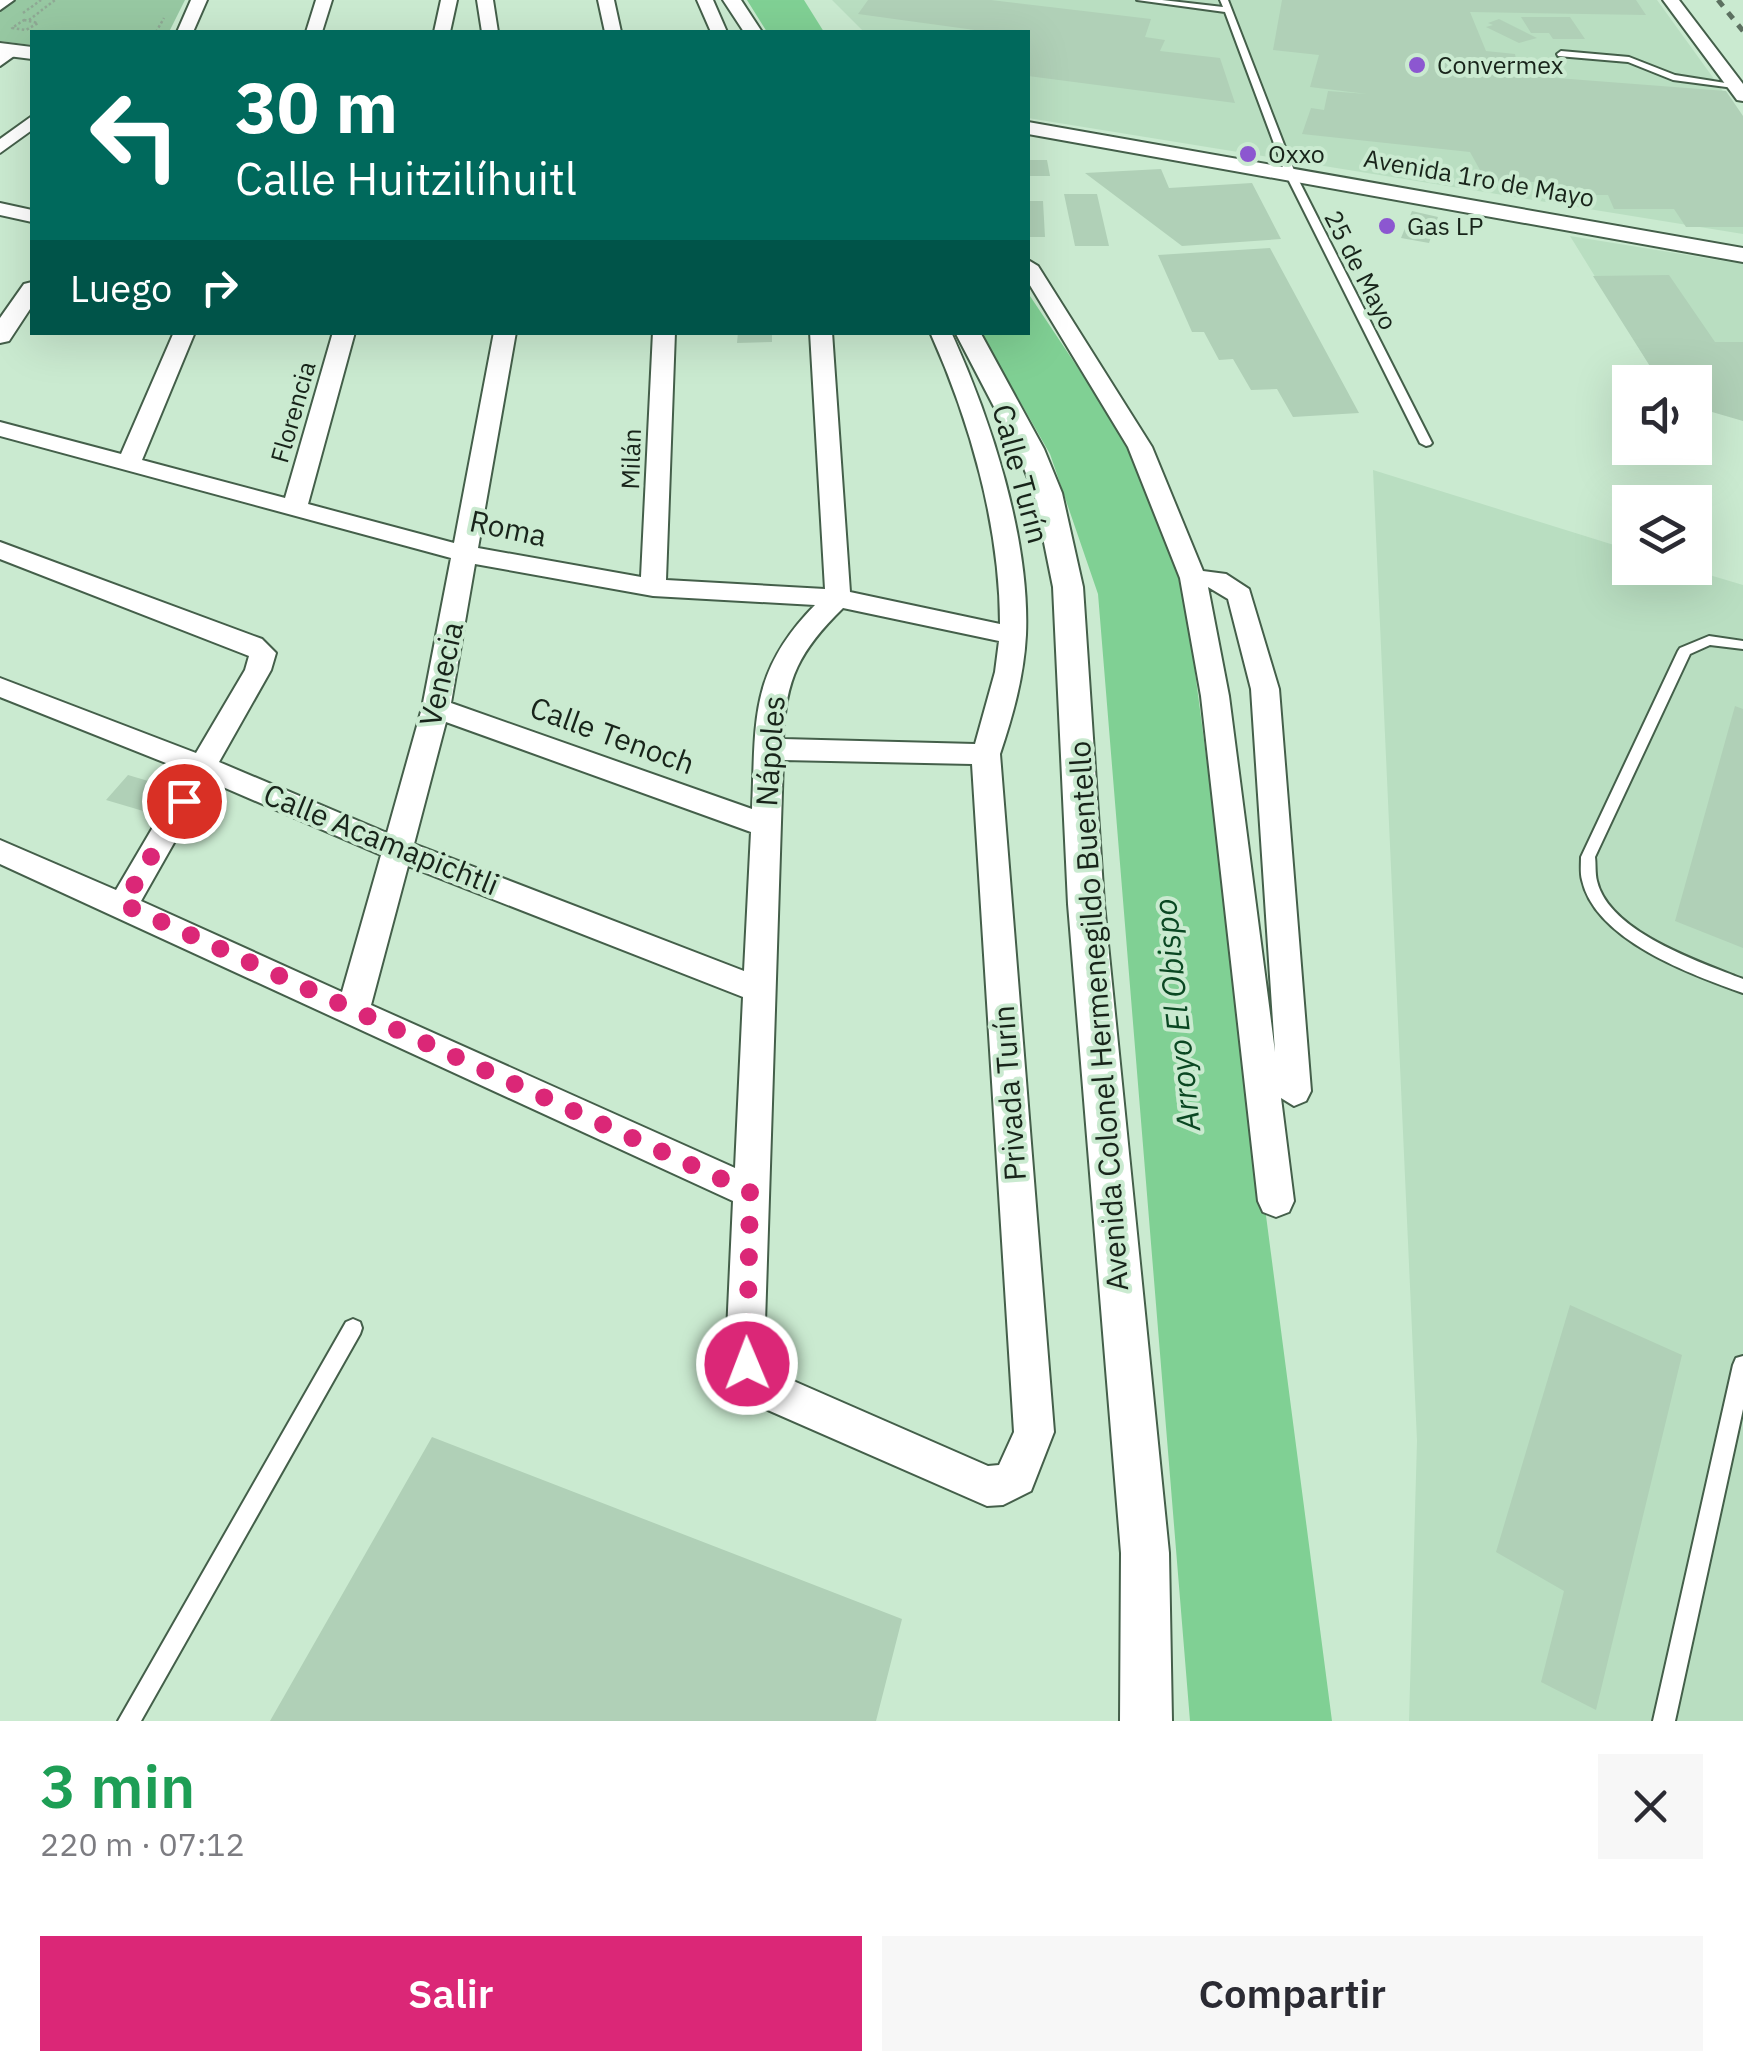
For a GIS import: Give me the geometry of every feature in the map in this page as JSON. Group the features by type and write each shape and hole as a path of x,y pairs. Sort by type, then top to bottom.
{"street":[{"path":"0,5 6,0"},
{"path":"186,30 198,0"},
{"path":"315,30 324,0"},
{"path":"442,30 449,0"},
{"path":"485,0 490,30"},
{"path":"606,0 613,30"},
{"path":"705,0 718,30"},
{"path":"732,0 752,30"},
{"path":"1671,0 1738,90"},
{"path":"0,148 30,123"},
{"name":"Avenida 1ro de Mayo","path":"1030,128 1743,255"},
{"path":"0,209 30,216"},
{"path":"1030,269 1140,447 1193,578 1214,696 1276,1201"},
{"path":"0,336 30,292"},
{"path":"130,461 184,335"},
{"name":"Florencia","path":"295,506 343,335"},
{"name":"Venecia","path":"353,1011 436,708 504,335"},
{"name":"Milán","path":"653,588 664,335"},
{"path":"821,335 838,598"},
{"name":"Calle Turín","path":"941,335 967,400 1002,512 1014,593 1011,671 1003,711 986,754"},
{"name":"Avenida Colonel Hermenegildo Buentello","path":"968,335 1030,449 1048,494 1068,587 1089,942 1112,1231 1145,1553 1146,1721"},
{"name":"Roma","path":"0,429 466,554 653,588 838,598 1012,635"},
{"path":"0,550 262,652 258,670 123,904"},
{"path":"1193,578 1217,580 1240,595 1265,689 1294,1091"},
{"name":"Nápoles","path":"838,598 798,635 782,665 771,699 766,749 762,991 750,1192 747,1364 768,1390 987,1486 1003,1485 1017,1477 1034,1432"},
{"name":"Calle Acamapichtli","path":"0,686 204,766 396,849 762,991"},
{"name":"Calle Tenoch","path":"436,708 767,826"},
{"path":"766,749 986,754"},
{"name":"Privada Turín","path":"986,754 1034,1432"},
{"path":"0,850 750,1192"}],"lane":[{"path":"1141,0 1226,5"},
{"name":"25 de Mayo","path":"1226,5 1290,173 1426,443"},
{"path":"1561,54 1629,60 1673,77 1738,90"},
{"path":"1743,645 1710,640 1685,651 1588,857 1586,874 1596,900 1616,923 1648,944 1743,986"},
{"path":"129,1721 354,1328"},
{"path":"1664,1721 1743,1365"}],"path":[{"path":"28,20 54,0"}],"shaded area":[{"path":"16,0 185,0 170,30 30,30 30,45 0,41 0,12"},
{"path":"832,0 1657,0 1743,119 1743,234 1030,118 1030,30 862,30"},
{"path":"1570,236 1743,264 1743,421 1712,396 1712,365 1650,365"},
{"path":"1373,470 1612,544 1612,585 1712,585 1712,576 1743,585 1743,1721 1409,1721 1417,1441"}],"water":[{"path":"747,0 804,0 823,30 766,30"},
{"name":"Arroyo El Obispo","path":"1030,296 1130,446 1185,595 1332,1721 1190,1721 1098,594 1050,454 982,335 1030,335"}],"building":[{"path":"868,0 991,0 1151,19 1145,37 1165,40 1160,51 1220,58 1235,103 1030,76 1030,30 974,30 858,14"},
{"path":"1282,0 1636,0 1646,15 1470,12 1486,51 1515,54 1519,75 1726,91 1743,116 1743,227 1686,227 1674,209 1614,209 1608,195 1550,195 1541,182 1486,181 1470,152 1302,134 1311,108 1324,110 1328,91 1367,94 1310,87 1319,55 1273,50"},
{"path":"1521,17 1570,17 1585,39 1553,39 1549,33 1531,33"},
{"path":"1499,19 1537,38 1519,43 1486,27"},
{"path":"1030,160 1047,160 1050,176 1030,176"},
{"path":"1161,169 1169,188 1252,183 1281,239 1182,246 1085,173"},
{"path":"1064,194 1097,194 1109,246 1075,246"},
{"path":"1030,201 1043,201 1045,237 1030,237"},
{"path":"1412,211 1438,217 1429,243 1401,238"},
{"path":"1270,248 1359,413 1293,417 1277,389 1251,390 1233,359 1219,360 1204,332 1192,332 1158,255"},
{"path":"1669,275 1715,342 1743,342 1743,421 1712,412 1712,365 1649,365 1593,276"},
{"path":"738,335 772,335 772,342 737,343"},
{"path":"1735,706 1743,709 1743,948 1675,921"},
{"path":"128,775 172,788 150,813 106,800"},
{"path":"1570,1305 1682,1355 1596,1710 1541,1682 1564,1591 1496,1552"},
{"path":"432,1437 902,1619 876,1721 270,1721"}],"railway":[{"path":"1718,0 1743,31"}],"place":[{"name":"Convermex","path":"1417,65"},
{"name":"Oxxo","path":"1248,154"},
{"name":"Gas LP","path":"1387,226"}],"route":[{"path":"184,801 123,904 750,1192 747,1364"}]}
